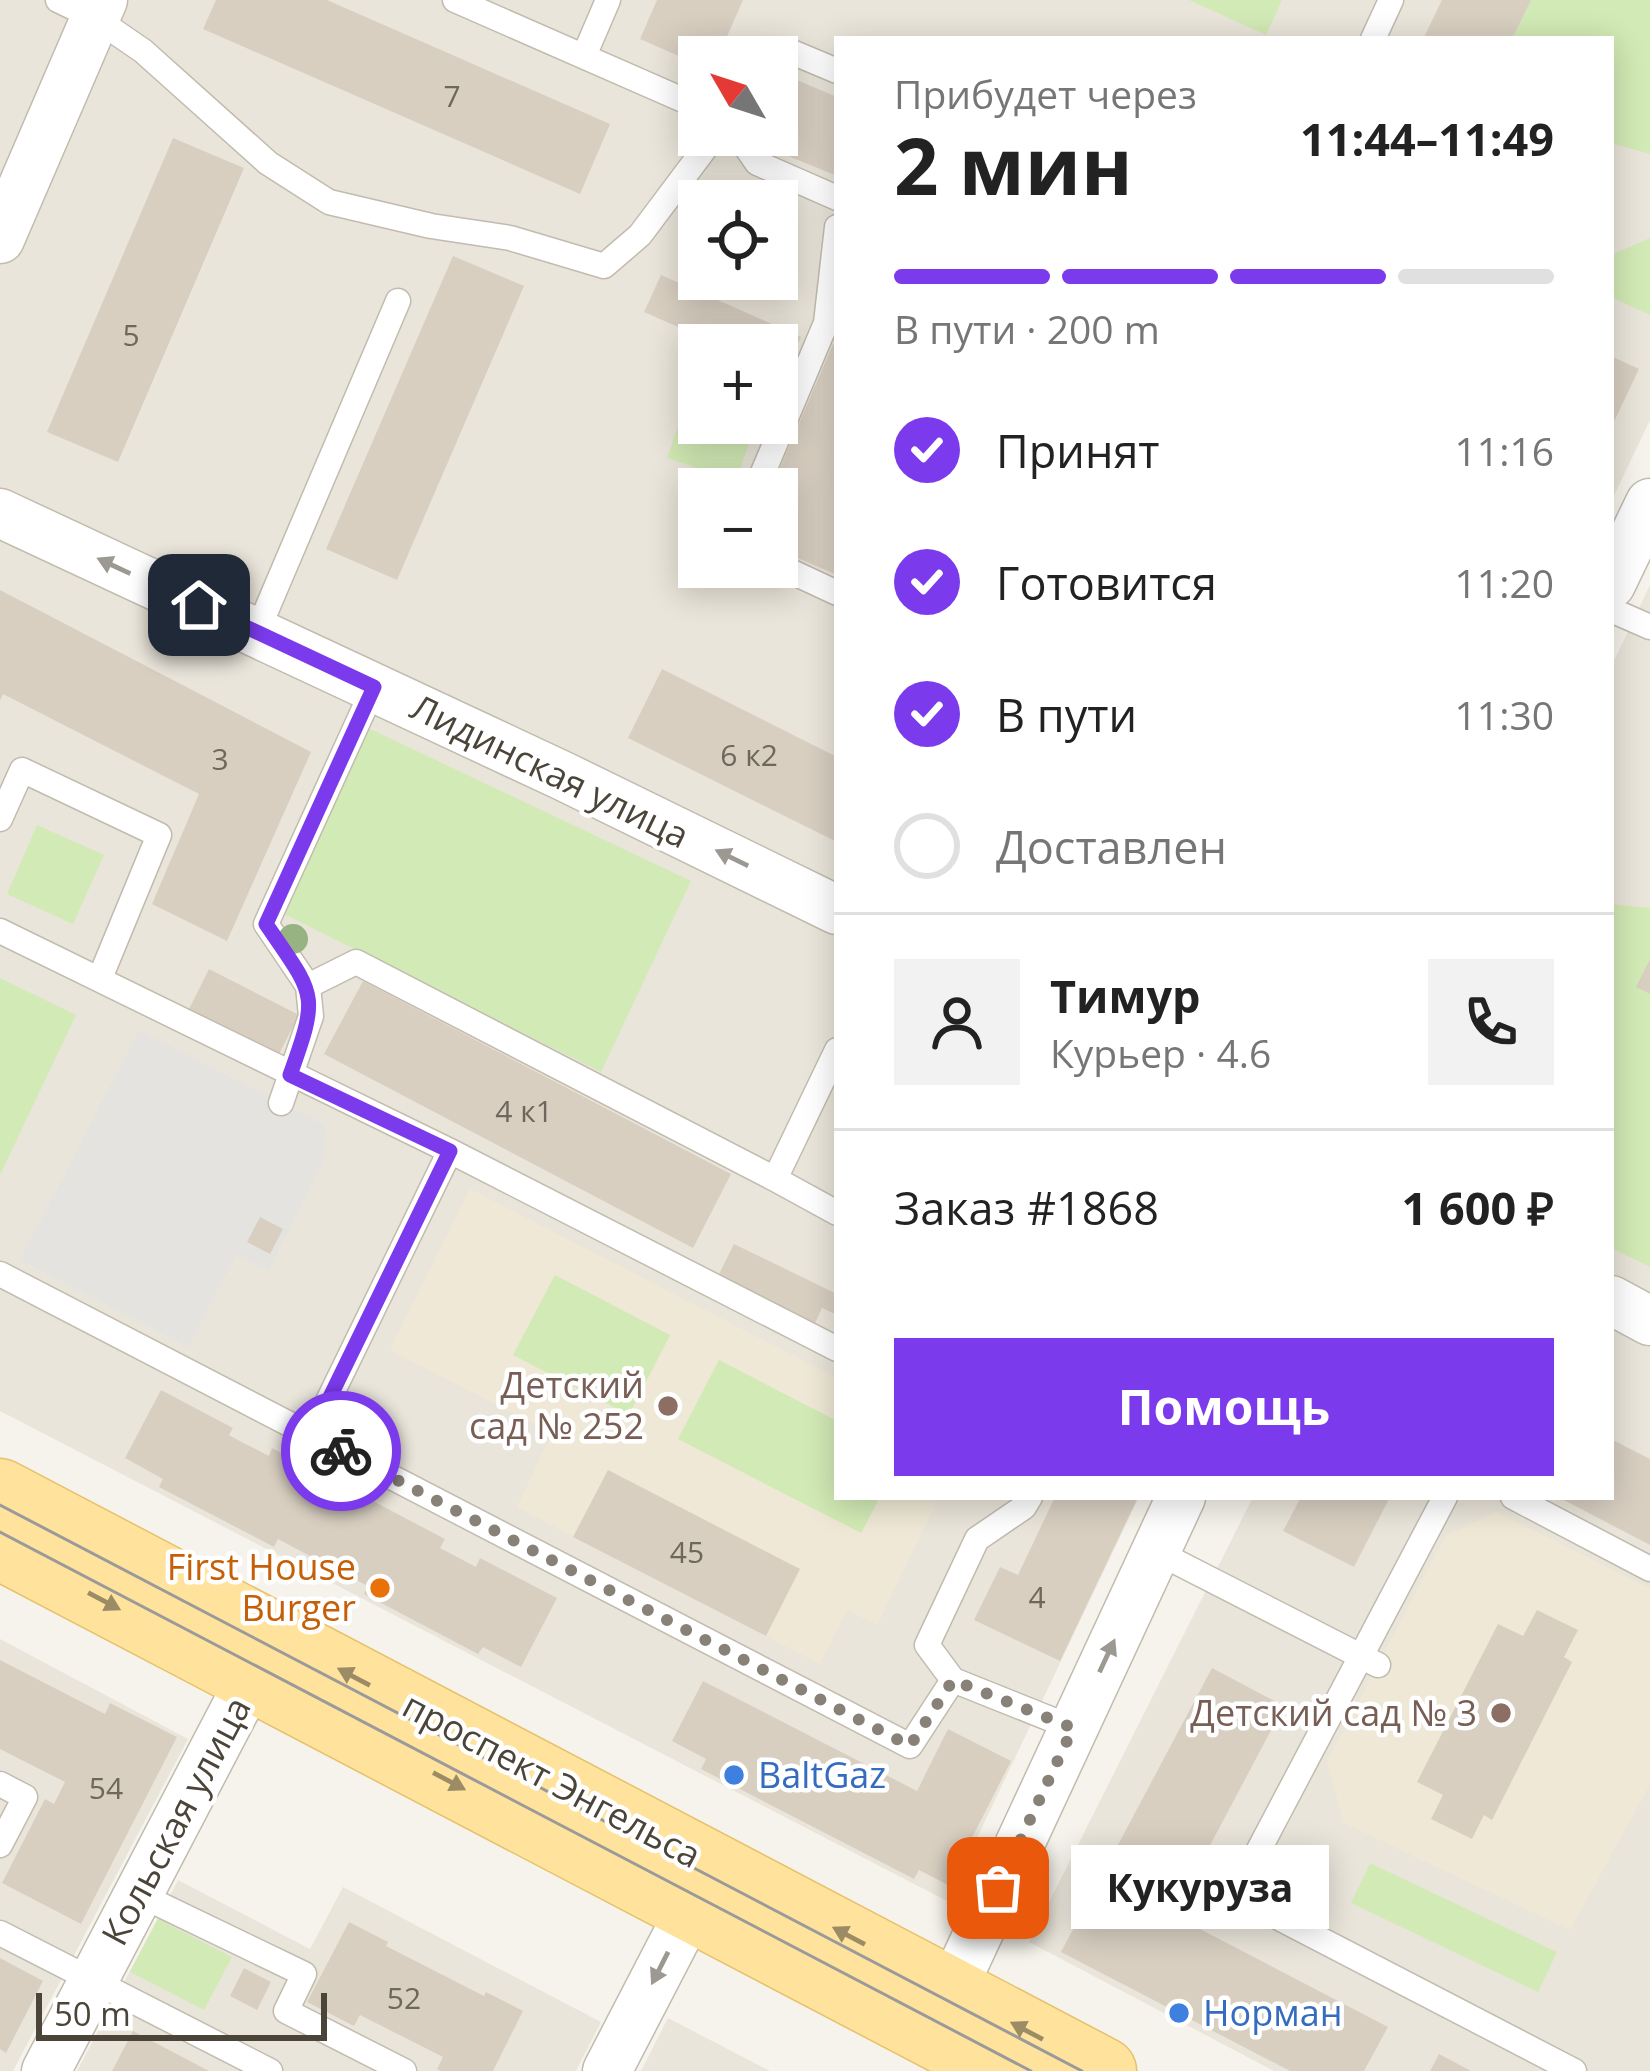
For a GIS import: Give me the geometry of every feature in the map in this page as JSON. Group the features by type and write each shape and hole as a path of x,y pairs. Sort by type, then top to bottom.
{"main road":[{"name":"проспект Энгельса","path":"0,1492 262,1656 942,2012 1102,2071"},
{"name":"проспект Энгельса","path":"0,1546 262,1656"},
{"name":"проспект Энгельса","path":"942,2012 1002,2071"}],"street":[{"path":"0,239 86,6"},
{"name":"Лидинская улица","path":"0,513 834,909"},
{"path":"1614,1302 1650,1321"},
{"path":"942,2012 1180,1500"},
{"name":"Кольская улица","path":"46,2071 262,1656"},
{"path":"607,2071 702,1886"}],"lane":[{"path":"455,0 678,97"},
{"path":"584,56 608,0"},
{"path":"1373,36 1391,0"},
{"path":"86,6 268,163 329,202 431,226 510,238 604,266 640,235 699,156"},
{"path":"798,55 834,70"},
{"path":"752,156 757,163 834,197"},
{"path":"766,468 831,326 834,276"},
{"path":"257,632 398,302"},
{"path":"798,575 834,592"},
{"path":"1614,611 1650,627"},
{"path":"281,1102 311,1016 308,986 266,924 374,687"},
{"path":"0,818 22,770 159,835 100,978"},
{"path":"0,932 450,1151 834,1347"},
{"path":"308,986 356,962 834,1211"},
{"path":"776,1179 834,1056"},
{"path":"311,1436 450,1151"},
{"path":"0,1274 910,1746 953,1680"},
{"path":"1028,1500 1024,1508 977,1539 928,1645 953,1680 1073,1728"},
{"path":"1444,1500 1369,1660 1235,1895 1574,2071"},
{"path":"1519,1500 1650,1569"},
{"path":"1156,1551 1369,1660"},
{"path":"0,1784 25,1797 0,1845"},
{"path":"138,1894 304,1974 286,2011 404,2071"},
{"path":"0,1933 270,2071"}],"shaded area":[{"path":"0,0 1650,0 1650,420 1614,496 1614,36 834,36 834,1500 1138,1500 947,1901 0,1411"},
{"path":"1650,585 1650,2071 1274,2071 1029,1942 1251,1500 1614,1500 1614,661"},
{"path":"139,1030 326,1126 323,1161 269,1271 236,1255 188,1347 20,1260"},
{"name":"Детский сад № 252","path":"470,1189 834,1376 834,1500 938,1500 877,1625 847,1610 820,1664 517,1507 552,1433 390,1350"},
{"name":"Детский сад № 3","path":"1497,1512 1650,1589 1650,1784 1570,1930 1344,1823 1327,1762 1446,1535"},
{"path":"0,1639 188,1739 13,2071 0,2071"},
{"path":"178,1880 310,1949 343,1887 601,2022 576,2071 77,2071"},
{"path":"668,2018 770,2071 641,2071"}],"green space":[{"path":"1189,0 1282,0 1266,35"},
{"path":"1531,0 1650,0 1650,154 1614,144 1614,36 1513,36"},
{"path":"1650,238 1650,315 1614,298 1614,254"},
{"path":"678,426 678,444 749,444 740,468 697,468 667,458"},
{"path":"368,728 691,881 601,1072 284,914"},
{"path":"37,825 104,855 73,924 7,894"},
{"path":"1614,904 1650,908 1650,959 1637,987 1650,994 1650,1267 1614,1249"},
{"path":"0,978 76,1015 0,1175"},
{"path":"555,1275 670,1335 629,1415 513,1355"},
{"path":"719,1360 834,1419 834,1500 878,1500 861,1533 678,1439"},
{"path":"1370,1863 1557,1952 1538,1992 1351,1903"},
{"path":"158,1919 232,1957 204,2010 130,1972"}],"building":[{"path":"216,0 327,0 610,124 580,194 203,29"},
{"path":"657,0 743,0 727,36 678,36 678,56 640,39"},
{"path":"1442,0 1531,0 1513,36 1424,36"},
{"path":"798,81 834,96 834,175 788,156 798,156"},
{"path":"173,138 244,168 118,462 47,432"},
{"path":"453,256 524,286 397,580 326,549"},
{"path":"661,275 678,283 678,300 717,300 772,324 678,327 644,312"},
{"path":"833,344 834,344 834,574 798,558 798,468 780,468 790,444 798,444 798,426"},
{"path":"1614,357 1639,369 1614,422"},
{"path":"0,590 311,752 227,941 152,904 199,794 3,694 0,701"},
{"path":"662,669 834,755 834,841 628,738"},
{"path":"1650,959 1650,994 1636,987"},
{"path":"209,969 299,1015 277,1058 187,1013"},
{"path":"363,981 731,1174 693,1248 324,1054"},
{"path":"260,1217 283,1229 270,1254 247,1242"},
{"path":"734,1244 834,1293 834,1314 822,1308 813,1328 716,1280"},
{"path":"161,1390 233,1428 229,1435 236,1439 269,1456 272,1448 445,1539 440,1548 476,1567 480,1558 557,1598 521,1667 483,1647 478,1654 364,1594 368,1586 278,1539 274,1547 159,1487 163,1479 125,1458"},
{"path":"1614,1441 1650,1459 1650,1545 1564,1500 1614,1500"},
{"path":"608,1470 800,1569 766,1636 573,1537"},
{"path":"1054,1500 1137,1500 1060,1661 974,1620 1000,1567 1018,1575"},
{"path":"1299,1500 1388,1500 1354,1567 1283,1531"},
{"path":"1537,1610 1578,1630 1564,1657 1572,1662 1492,1820 1484,1815 1472,1839 1431,1819 1443,1795 1417,1782 1498,1624 1523,1636"},
{"path":"0,1660 105,1714 110,1703 177,1737 81,1924 2,1883 45,1799 54,1804 65,1782 0,1749"},
{"path":"1212,1668 1284,1706 1173,1915 1388,2027 1364,2071 1290,2071 1061,1952"},
{"path":"703,1681 917,1791 948,1729 1011,1761 948,1885 919,1870 914,1879 701,1769 706,1759 672,1741"},
{"path":"349,1922 388,1942 386,1946 523,2011 493,2071 441,2071 437,2069 443,2057 360,2015 354,2026 307,2002"},
{"path":"0,1958 43,1981 6,2053 0,2049"},
{"path":"244,1968 271,1982 257,2010 230,1996"},
{"path":"133,2031 209,2071 112,2071"},
{"path":"1439,2054 1471,2071 1430,2071"}],"tram line":[{"path":"0,1505 1082,2071"},
{"path":"0,1532 1031,2071"}],"way so far":[{"path":"341,1451 910,1746 953,1680 1073,1728 998,1888"}],"place":[{"name":"Детский сад № 252","path":"668,1406"},
{"name":"First House Burger","path":"380,1588"},
{"name":"Детский сад № 3","path":"1501,1713"},
{"name":"BaltGaz","path":"734,1775"},
{"name":"Кукуруза","path":"998,1888"},
{"name":"Норман","path":"1179,2013"}],"route":[{"path":"199,605 374,687 266,924 308,986 311,1016 290,1075 450,1151 311,1436 341,1451"}]}
